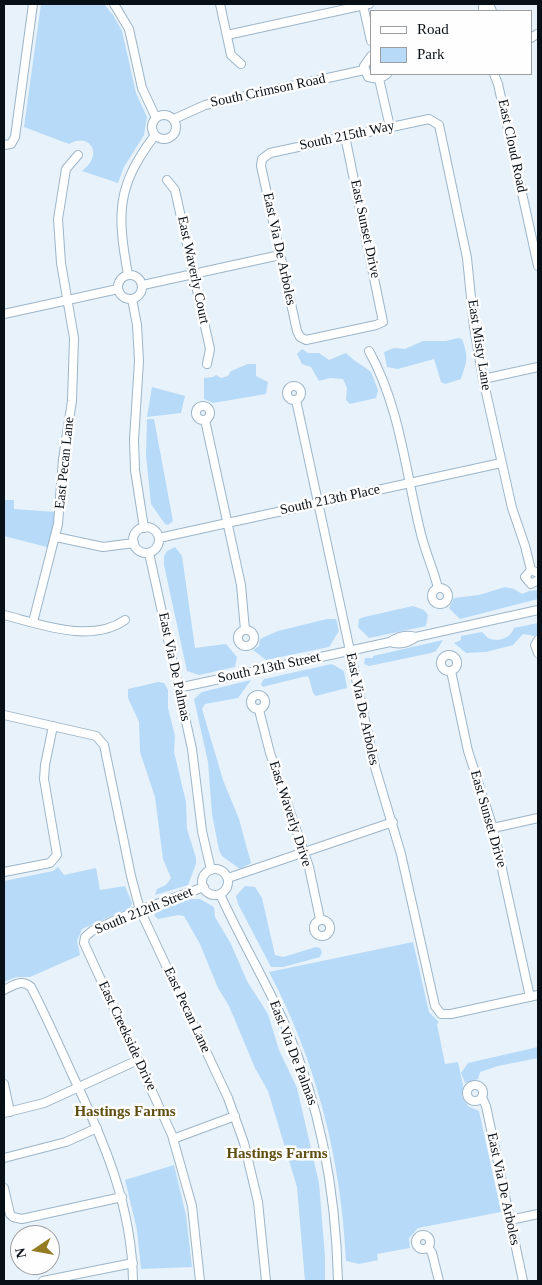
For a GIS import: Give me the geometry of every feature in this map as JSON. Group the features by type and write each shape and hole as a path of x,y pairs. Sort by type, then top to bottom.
{"street":[{"path":"7,144 15,137 33,4"},
{"path":"114,4 129,29 142,88 156,118 152,124 155,135 131,171 123,197 120,225 128,275"},
{"path":"220,4 231,55 240,64"},
{"path":"227,35 366,4 370,34"},
{"path":"370,57 365,62 364,70 368,77 379,79 385,75"},
{"name":"South Crimson Road","path":"156,118 167,115 174,119 210,104 364,70"},
{"name":"East Cloud Road","path":"494,75 498,84 538,266"},
{"name":"East Cloud Road","path":"498,84 500,75"},
{"path":"379,79 390,126"},
{"path":"155,135 165,139 172,136 176,126 174,119"},
{"name":"South 215th Way","path":"262,159 270,152 390,126 428,119 434,121"},
{"name":"East Misty Lane","path":"434,121 439,125 461,226 467,258 476,343 501,463 534,572 525,574 527,581 533,584 538,580"},
{"name":"East Sunset Drive","path":"300,337 306,340 383,322 345,136"},
{"name":"East Pecan Lane","path":"33,622 56,537 63,459 74,379 74,338 58,242 58,219 66,169 78,155"},
{"name":"East Via De Arboles","path":"262,159 261,166 297,331 300,337"},
{"name":"East Waverly Court","path":"167,180 175,190 194,274 210,349 207,364"},
{"path":"142,285 280,255"},
{"path":"128,275 136,276 142,285 139,296 132,299 125,298 118,289 119,282 128,275"},
{"path":"4,314 118,289"},
{"path":"132,299 137,325 139,361 134,431 135,470 144,528"},
{"path":"369,351 382,375 391,398 420,532 438,588"},
{"path":"483,379 538,367"},
{"name":"East Via De Arboles","path":"296,400 375,767 393,822 435,1006 441,1014 451,1014 534,996"},
{"path":"205,420 241,585 244,630"},
{"name":"South 213th Place","path":"159,538 501,463"},
{"path":"144,528 155,531 159,538 157,547 149,552 138,550 134,543 135,535 144,528"},
{"path":"56,537 104,547 134,543"},
{"name":"East Via De Palmas","path":"149,552 192,749 202,831 211,870"},
{"name":"South 213th Street","path":"178,688 390,642 395,638 408,635 416,637 538,610"},
{"path":"4,614 66,630 109,629 125,620"},
{"path":"538,640 535,645 538,653"},
{"name":"East Sunset Drive","path":"451,671 468,751 493,828 534,996"},
{"name":"East Waverly Drive","path":"259,710 270,753 304,852 320,920"},
{"path":"4,715 53,726 44,779 57,855 50,863 4,872"},
{"name":"East Pecan Lane","path":"53,726 96,736 101,739 140,910 235,1116 244,1143 258,1202 266,1281"},
{"path":"493,828 538,818"},
{"path":"228,878 393,822"},
{"path":"211,870 219,870 228,878 227,888 220,894 208,893 204,887 203,878 211,870"},
{"name":"South 212th Street","path":"85,937 92,930 204,887"},
{"name":"East Via De Palmas","path":"220,894 275,1002 309,1089 322,1142 331,1192 338,1281"},
{"name":"East Creekside Drive","path":"85,937 86,950 173,1139 192,1206 200,1281"},
{"path":"4,990 18,983 26,983 34,992 98,1128 122,1198 133,1263 133,1281"},
{"path":"4,1084 7,1113 44,1103 138,1060"},
{"name":"East Via De Arboles","path":"482,1097 486,1106 523,1281"},
{"path":"173,1139 235,1116"},
{"path":"4,1158 66,1142 98,1128"},
{"path":"4,1188 8,1210 13,1217 22,1219 122,1198"},
{"path":"510,1220 538,1214"},
{"path":"428,1247 432,1253 438,1281"},
{"path":"43,1281 133,1263"}],"green space":[{"path":"41,4 104,4 122,31 136,93 147,117 144,135 124,167 118,183 82,171 92,158 92,147 88,143 76,141 69,144 24,127"},
{"path":"462,339 466,351 466,363 461,379 445,384 441,382 434,359 398,369 387,367 384,352 394,348 405,349 423,341 446,341"},
{"path":"302,349 308,353 319,353 329,360 346,353 371,372 378,390 376,398 350,404 346,400 347,388 343,379 330,378 319,381 311,367 302,364 297,354"},
{"path":"248,364 256,364 256,376 268,382 266,394 213,403 204,399 204,378 216,375 221,378 228,376 231,371"},
{"path":"152,387 185,396 181,413 147,417"},
{"path":"147,419 154,419 173,521 168,525 165,524 151,504 146,455"},
{"path":"4,500 14,500 14,509 56,512 50,545 47,547 4,536"},
{"path":"175,547 182,556 195,648 226,644 237,657 235,667 199,675 187,671 164,565 164,556 167,551"},
{"path":"505,587 514,589 522,594 538,590 538,599 460,619 449,608 454,598 479,595"},
{"path":"413,606 424,610 428,615 426,626 369,638 358,627 359,619 364,617"},
{"path":"327,619 336,619 339,631 329,647 266,660 253,650 259,646 260,639 278,631"},
{"path":"538,623 538,634 535,636 523,634 513,645 486,652 466,653 454,643 461,640 461,636 482,632 488,638 500,640 507,637 514,628"},
{"path":"443,640 436,651 431,653 369,666 364,664 365,658 373,658 373,656"},
{"path":"332,664 344,671 347,688 316,696 313,693 307,676 263,687 261,684 264,679"},
{"path":"251,680 238,698 205,704 202,709 223,780 239,819 251,863 240,869 222,856 219,850 212,814 208,762 194,699 202,692"},
{"path":"158,682 164,683 168,690 168,708 175,736 174,752 186,802 187,829 196,864 188,885 155,895 157,889 166,885 171,878 163,859 155,797 140,752 139,722 128,698 128,689"},
{"path":"58,867 64,875 96,868 100,890 125,886 132,903 130,908 82,929 77,941 80,955 30,977 16,977 4,982 4,881 53,871"},
{"path":"245,886 255,887 262,898 275,955 283,957 316,947 320,948 322,952 320,957 283,967 271,967 238,904 236,896"},
{"path":"189,899 200,899 214,907 215,917 231,944 247,981 268,1014 279,1050 297,1088 319,1183 325,1281 305,1281 297,1187 268,1091 255,1068 229,1006 218,988 200,944 184,916 178,915 158,919 154,915 158,911"},
{"path":"413,942 429,1012 439,1022 437,1024 445,1064 458,1062 463,1085 462,1097 468,1106 479,1111 501,1212 418,1228 409,1238 410,1248 377,1254 378,1260 359,1264 346,1261 339,1186 324,1112 301,1041 269,972"},
{"path":"538,1047 538,1058 498,1066 480,1072 478,1079 465,1083 461,1073 468,1063"},
{"path":"174,1165 186,1215 192,1267 141,1269 137,1230 125,1180"}],"district":[{"name":"Hastings Farms","path":"125,1112"},
{"name":"Hastings Farms","path":"277,1154"}]}
